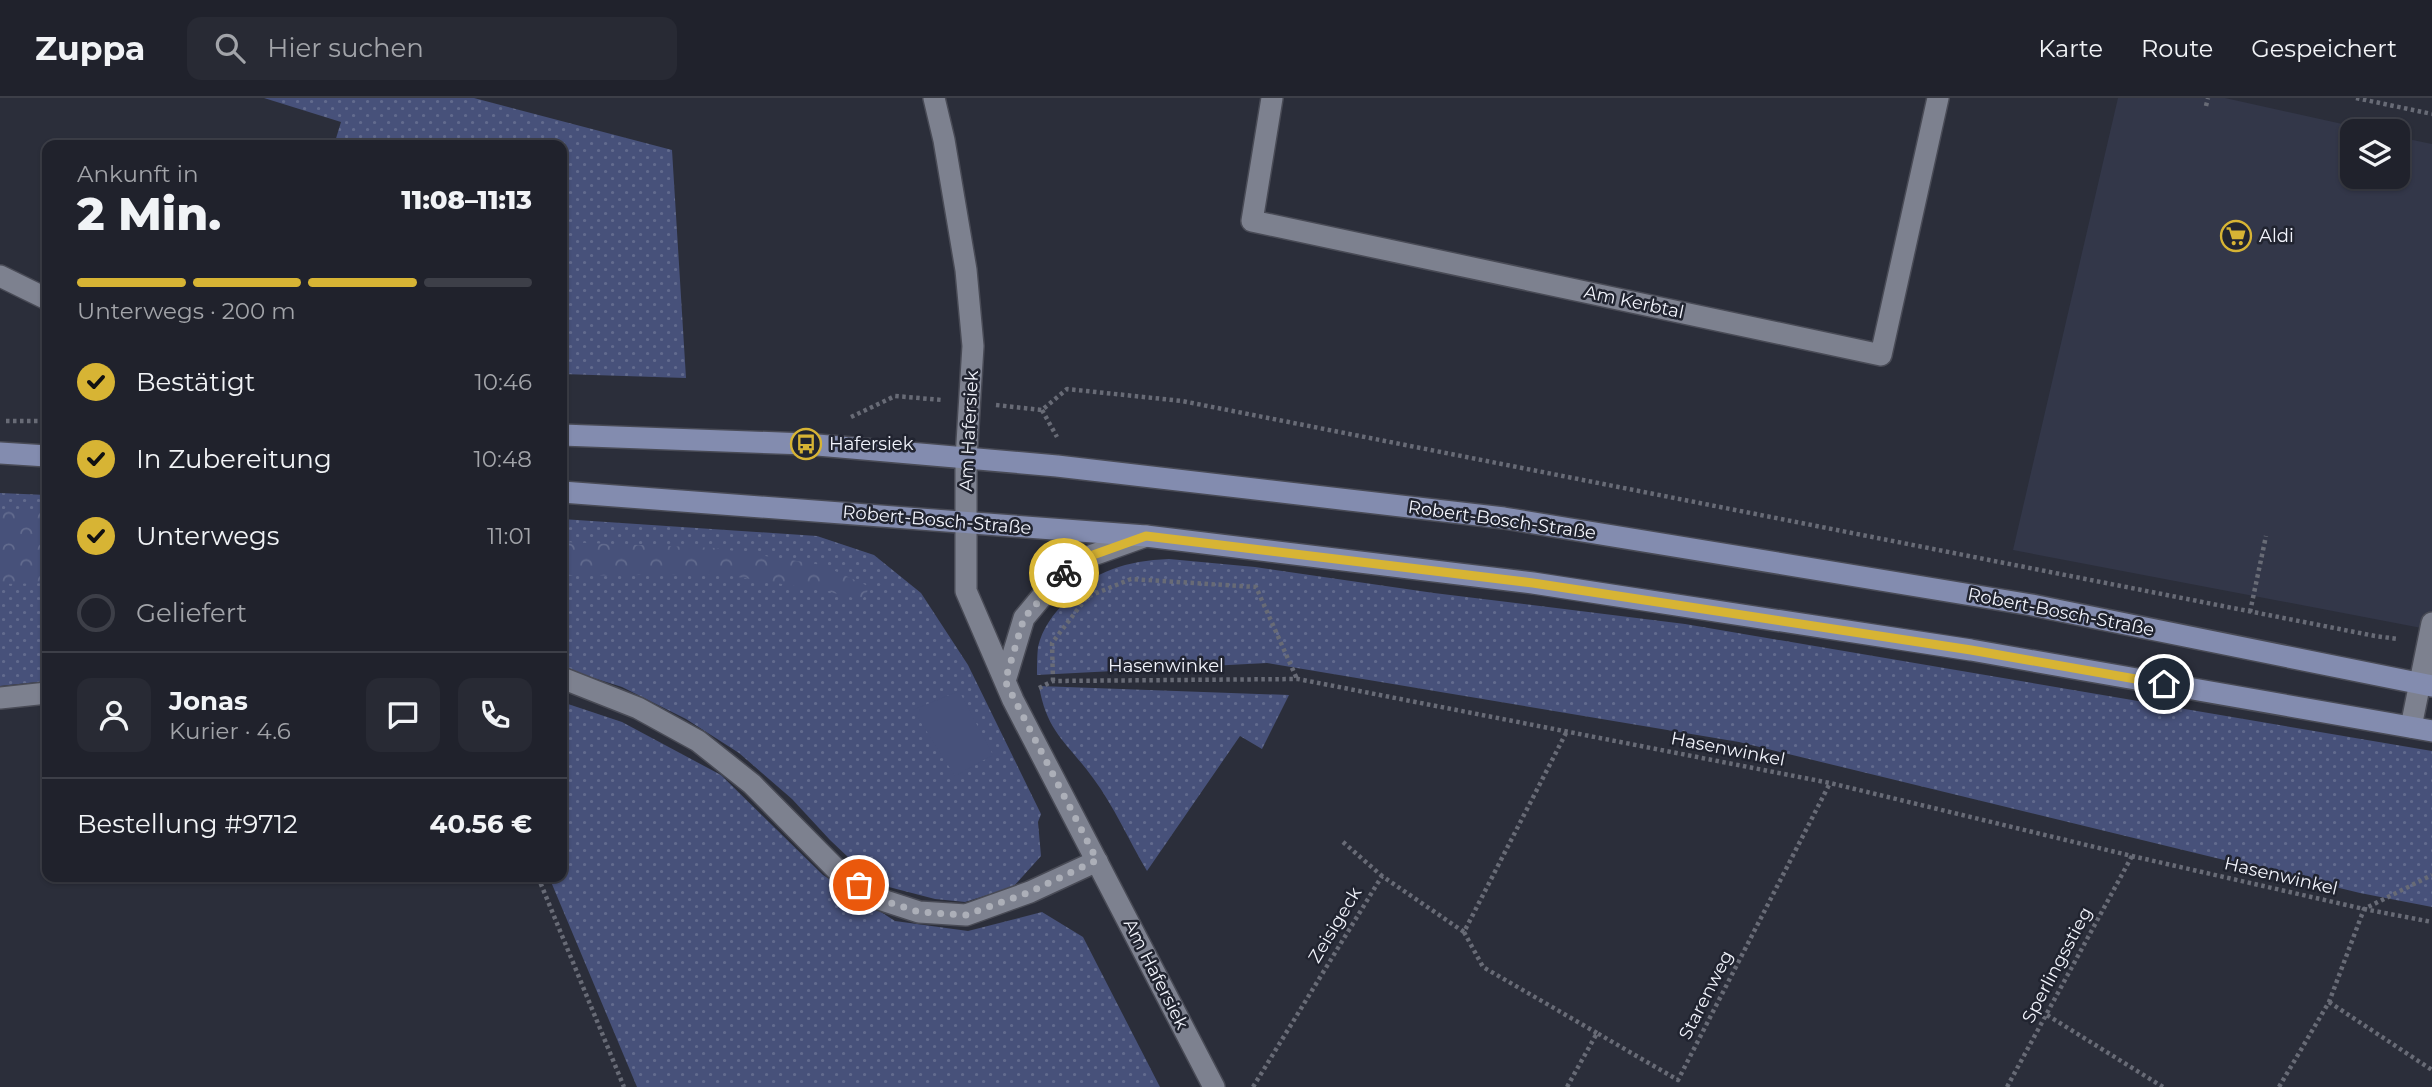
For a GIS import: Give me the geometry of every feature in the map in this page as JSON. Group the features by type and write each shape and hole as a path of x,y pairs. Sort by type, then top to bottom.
{"main road":[{"name":"Robert-Bosch-Straße","path":"567,435 806,444 1057,466 1504,518 2032,605 2426,685"},
{"path":"0,453 42,456"},
{"name":"Robert-Bosch-Straße","path":"567,492 1146,536 1574,589 1971,650 2421,729"}],"street":[{"name":"Am Hafersiek","path":"934,98 944,140 966,270 973,346 964,522 966,591 1009,690 1214,1087"},
{"name":"Am Kerbtal","path":"1272,98 1252,221 1881,355 1938,98"},
{"path":"0,276 42,297"},
{"path":"1009,690 1024,618 1059,576 1093,555 1146,536"},
{"path":"2421,729 2430,633"},
{"path":"567,680 638,708 698,741 752,784 838,871 879,899 919,912 966,915 1030,892 1097,860"},
{"path":"0,698 42,694"}],"path":[{"path":"2206,106 2208,98"},
{"path":"2356,98 2432,114"},
{"path":"970,402 1042,410 1067,389 1182,401 2375,636 2430,633"},
{"path":"0,421 42,421"},
{"path":"2250,612 2266,536"},
{"path":"1053,681 1052,643 1087,597 1131,579 1256,587 1298,679"},
{"name":"Hasenwinkel","path":"1009,690 1053,681 1298,679 1830,783 2132,856 2432,922"},
{"path":"1567,731 1464,932 1483,967 1678,1080"},
{"name":"Starenweg","path":"1677,1087 1678,1080 1830,783"},
{"path":"1343,842 1382,876"},
{"name":"Sperlingsstieg","path":"2007,1087 2132,856"},
{"path":"2278,1087 2329,1002 2364,909 2432,875"},
{"name":"Zeisigeck","path":"1253,1087 1382,876 1464,932"},
{"path":"540,882 624,1087"},
{"path":"2329,1002 2432,1070"},
{"path":"2047,1015 2163,1087"},
{"path":"1567,1087 1597,1033"}],"shaded area":[{"path":"2118,98 2225,98 2340,123 2340,189 2410,189 2410,139 2432,144 2432,630 2013,550"}],"green space":[{"path":"264,98 474,98 672,150 686,378 567,374 567,140 336,140 341,122"},
{"path":"0,493 42,495 42,682 0,686"},
{"path":"0,510 42,513 42,583 0,584"},
{"path":"567,519 817,536 874,555 921,593 968,665 1041,814 1038,822 1041,856 1013,887 965,902 935,899 885,886 867,875 792,799 739,753 686,719 622,687 567,670"},
{"path":"567,542 716,548 822,565 870,587 862,600 826,591 719,574 567,576"},
{"path":"1169,559 1255,567 1434,593 1685,624 2432,751 2432,907 2360,893 1739,742 1267,663 1037,675 1038,647 1042,634 1057,611 1077,590 1112,569 1139,562"},
{"path":"1039,686 1289,695 1262,749 1240,736 1147,871 1101,789 1053,726"},
{"path":"959,691 993,755 955,776 913,710"},
{"path":"567,704 622,722 721,775 823,875 895,921 968,931 1042,912 1083,937 1160,1087 637,1087 551,882 567,882"}],"way so far":[{"path":"859,885 879,899 919,912 966,915 1030,892 1097,860 1005,681 1024,618 1064,573"}],"place":[{"name":"Aldi","path":"2236,236"},
{"name":"Hafersiek","path":"806,444"}],"route":[{"path":"1064,573 1093,555 1146,536 1533,583 1971,650 2164,684"}]}
